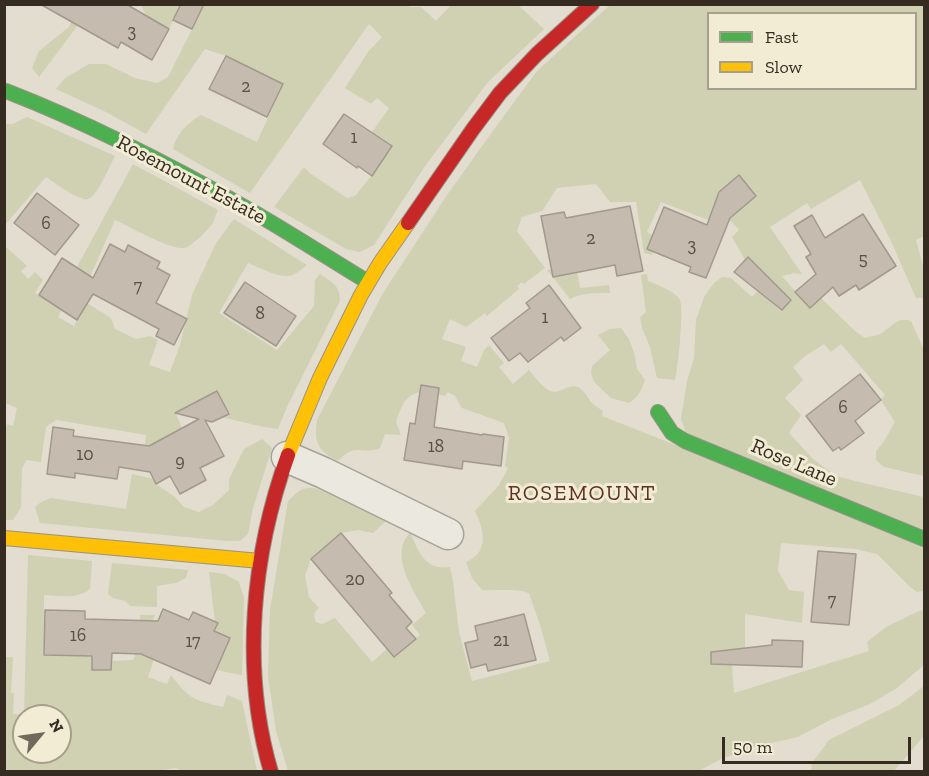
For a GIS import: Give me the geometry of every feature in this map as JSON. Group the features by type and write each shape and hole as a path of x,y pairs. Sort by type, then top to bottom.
{"street":[{"path":"271,771 257,720 253,677 260,561 269,513 287,457 308,405 368,282 433,185 504,88 538,53 592,4"},
{"name":"Rosemount Estate","path":"6,91 37,103 150,156 255,213 368,282"},
{"name":"Rose Lane","path":"658,412 672,433 686,441 924,539"},
{"path":"287,457 448,534"},
{"path":"4,538 260,561"}],"green space":[{"path":"79,5 93,5 39,77 32,68 39,51 69,27"},
{"path":"141,5 181,5 169,29 146,16"},
{"path":"204,5 408,5 421,7 436,21 451,5 518,5 544,29 488,82 423,169 374,245 360,252 346,249 274,207 304,167 347,198 355,196 392,147 372,132 389,108 377,98 371,104 345,88 368,52 382,37 369,24 250,193 173,149 183,129 201,115 257,142 283,84 226,56 205,49 146,134 56,89 65,78 89,64 106,64 135,78 157,83 168,77"},
{"path":"610,5 924,5 924,236 916,240 924,270 924,298 916,298 890,239 860,180 811,209 807,203 770,227 802,274 782,276 810,308 821,298 865,338 880,334 898,321 911,321 924,350 924,476 884,467 876,460 876,451 895,422 881,400 885,395 841,344 831,352 824,344 793,367 803,380 785,398 801,415 789,433 813,459 836,476 924,497 924,534 687,436 681,419 687,381 694,358 696,320 704,297 714,283 722,277 731,278 752,297 769,278 748,257 745,260 732,237 739,230 731,221 728,223 710,216 708,220 661,202 647,232 656,237 652,255 644,253 636,202 610,202 596,184 557,188 542,211 522,217 517,231 545,268 524,284 522,282 517,286 519,289 487,316 485,313 466,327 450,319 442,339 466,347 461,361 477,367 484,350 489,345 504,363 499,367 513,384 529,370 550,391 557,392 571,386 578,387 594,405 603,411 602,416 924,543 924,591 917,592 877,554 855,549 781,543 778,571 789,590 804,592 802,623 745,614 745,648 731,650 734,693 869,651 867,642 886,627 924,610 924,665 897,688 870,704 832,719 798,737 762,745 723,758 699,771 288,771 276,731 268,676 270,610 288,501 299,491 314,488 323,491 386,521 373,533 358,530 341,533 311,559 305,576 309,597 319,608 314,614 316,622 322,624 335,618 372,662 387,649 395,657 420,635 412,625 426,613 412,589 402,562 403,544 410,532 428,563 434,566 450,567 459,632 472,681 550,661 529,593 512,590 482,590 472,578 466,562 474,558 482,546 481,526 475,511 499,485 508,468 505,466 509,438 504,423 462,408 455,396 448,392 445,396 419,393 408,398 400,411 396,422 401,435 385,434 380,448 368,451 354,450 338,461 321,449 316,434 317,420 383,293 447,195 537,71"},
{"path":"27,117 115,156 92,197 84,199 79,197 46,177 5,225 5,124 13,124"},
{"path":"133,164 218,210 213,223 192,244 179,248 115,220 90,277 82,273 58,317 74,326 87,303 111,318 115,329 136,339 150,336 158,340 149,365 170,372 180,345 192,295 216,243 234,219 307,265 294,274 281,276 248,263 219,313 277,350 314,306 315,280 320,274 337,288 340,301 278,429 221,417 192,404 176,414 182,428 144,450 146,435 56,420 46,427 41,462 26,460 22,469 21,507 13,520 5,520 5,432 7,424 13,426 17,408 5,403 4,245 27,266 21,271 28,279 35,272 43,280 35,293 54,304 77,267"},
{"path":"576,263 580,288 609,285 610,293 585,294 570,299 547,270"},
{"path":"647,274 648,281 670,291 680,300 681,326 675,380 657,378 650,347 642,328 640,317 646,312 641,275"},
{"path":"621,328 629,339 637,369 645,380 639,393 629,403 611,398 594,382 591,373 592,366 610,350 598,335 610,329"},
{"path":"262,439 272,448 253,508 248,534 240,541 40,523 35,507 51,498 126,509 132,474 154,479 156,484 175,497 184,507 199,512 213,505 229,490 229,479 244,449"},
{"path":"28,555 92,561 90,589 74,596 44,595 44,655 92,656 92,670 111,670 111,661 133,660 136,653 139,654 140,615 155,615 143,647 156,653 148,677 167,684 171,675 193,698 213,705 223,707 227,695 242,701 257,771 184,772 176,768 149,772 5,772 5,657 13,657 11,693 14,693 12,764 72,764 72,704 24,704"},
{"path":"112,563 188,570 186,578 176,583 157,586 157,607 130,606 125,601 108,594"},
{"path":"209,572 225,574 239,582 244,598 242,675 216,670 214,631 218,623 215,622"},
{"path":"924,686 924,736 894,771 811,771 812,763 829,740 899,705"}],"building":[{"path":"40,4 126,4 169,29 152,60 121,42 118,48"},
{"path":"181,4 204,4 192,29 173,20"},
{"path":"226,56 283,84 267,117 209,89"},
{"path":"344,114 392,146 372,176 323,144"},
{"path":"739,175 756,196 730,218 706,278 689,272 691,267 647,249 664,207 707,225 719,192"},
{"path":"37,193 79,225 55,255 14,223"},
{"path":"630,206 643,271 617,276 615,265 553,277 541,216 564,212 566,218"},
{"path":"863,214 896,266 859,290 856,285 839,296 833,287 810,308 795,292 816,274 806,257 811,254 794,226 812,215 825,238"},
{"path":"110,244 125,252 128,245 160,262 157,268 170,275 156,303 187,319 174,345 156,336 159,329 93,294 77,320 39,295 62,258 93,278"},
{"path":"748,257 791,300 782,310 734,272"},
{"path":"245,282 296,316 276,346 224,313"},
{"path":"549,285 581,328 564,341 561,337 528,362 520,353 509,361 491,338 530,308 526,303"},
{"path":"860,374 881,400 855,421 864,433 841,450 839,447 833,451 806,416"},
{"path":"421,385 439,388 434,427 504,437 501,466 463,461 462,469 404,460 410,423 415,424"},
{"path":"217,391 229,414 212,422 205,420 224,456 200,468 206,480 180,494 170,476 156,484 150,472 119,467 117,479 75,473 75,478 47,474 53,427 74,430 73,436 149,446 199,419 175,413"},
{"path":"341,533 392,593 389,595 412,622 406,628 416,639 394,657 311,559"},
{"path":"818,551 856,554 849,625 811,622"},
{"path":"163,609 189,620 193,612 218,623 214,631 230,638 210,684 141,654 112,653 111,670 92,670 92,656 44,655 45,610 85,611 85,619 158,621"},
{"path":"524,614 536,660 488,671 486,664 471,668 465,643 478,640 475,626"},
{"path":"772,640 803,641 802,667 711,664 711,652 772,645"}],"traffic: fast":[{"path":"6,91 101,132 164,163 255,213 368,282"},
{"path":"658,412 672,433 685,441 924,539"}],"traffic: slow":[{"path":"288,455 320,378 361,295 408,223"},
{"path":"4,538 260,561"}],"traffic: jam":[{"path":"408,223 500,93 537,54 592,4"},
{"path":"271,772 256,693 255,612 266,532 288,455"}],"district":[{"name":"ROSEMOUNT","path":"582,494"}]}
